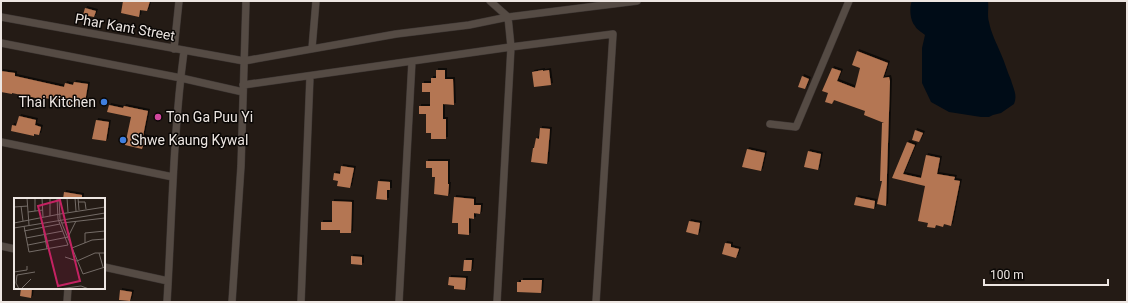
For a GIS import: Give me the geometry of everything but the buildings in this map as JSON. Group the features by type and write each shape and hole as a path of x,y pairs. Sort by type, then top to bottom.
{"street":[{"path":"174,49 179,1"},
{"path":"232,302 241,166 246,1"},
{"path":"312,48 316,1"},
{"path":"490,1 508,17 511,47 497,302"},
{"path":"244,61 396,34 469,25 508,17 637,1"},
{"path":"770,124 796,127 849,1"},
{"name":"Phar Kant Street","path":"1,17 244,61"},
{"path":"1,43 243,89 310,76 613,34 596,302"},
{"path":"166,302 173,177 184,51"},
{"path":"399,302 412,61"},
{"path":"301,302 310,76"},
{"path":"1,142 173,177"},
{"path":"1,246 14,249"},
{"path":"105,267 168,281"},
{"path":"67,302 68,289"}],"shaded area":[{"path":"912,1 988,1 988,17 990,26 1014,89 1016,98 1014,104 1001,113 989,117 981,117 949,112 931,102 922,83 922,48 925,35 913,24 910,10"}],"place":[{"name":"Thai Kitchen","path":"104,102"},
{"name":"Ton Ga Puu Yi","path":"158,117"},
{"name":"Shwe Kaung Kywal","path":"123,140"}]}
